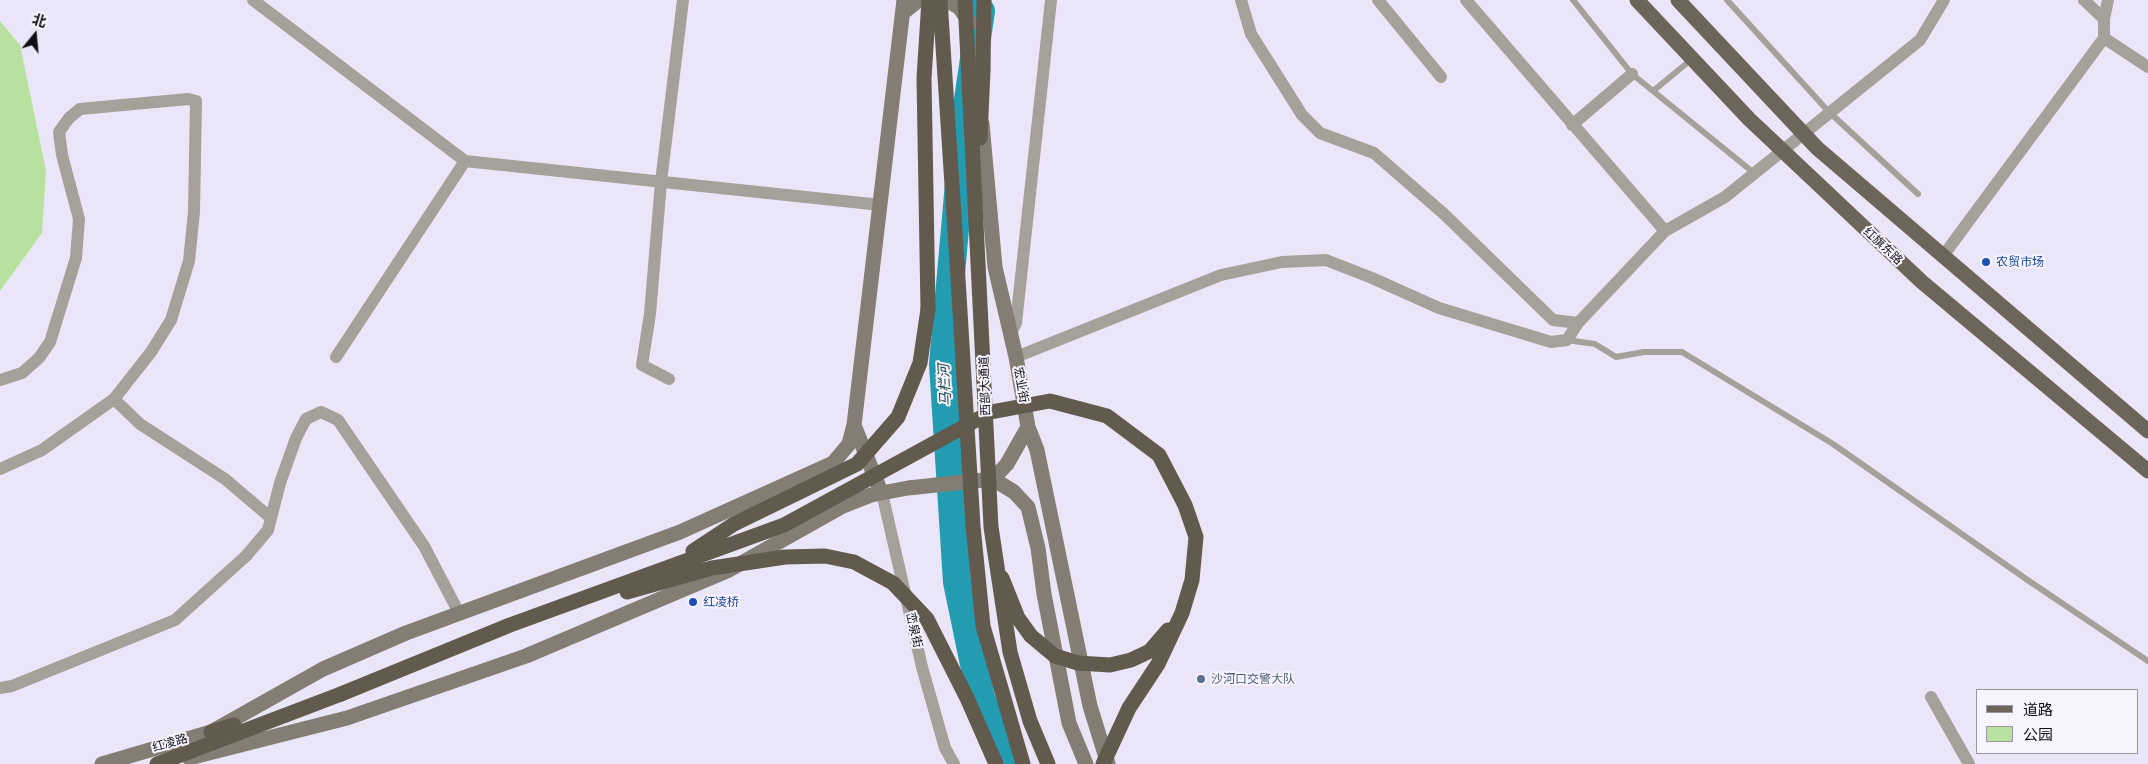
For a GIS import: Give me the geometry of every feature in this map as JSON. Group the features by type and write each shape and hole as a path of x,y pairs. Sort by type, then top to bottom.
{"highway":[{"path":"673,565 734,524 857,464 898,417 920,363 928,309 924,78 930,0"},
{"name":"西部大通道","path":"940,0 973,526 983,626 1023,764"},
{"name":"西部大通道","path":"964,0 993,545 1010,652 1030,721 1048,764"},
{"path":"976,209 983,86 984,0"},
{"path":"157,764 341,694 510,625 784,525 991,412 1050,401 1107,416 1159,455 1185,505 1196,537 1192,580 1182,613 1158,664 1129,708 1103,764"},
{"path":"993,545 1000,571 1018,618 1031,636 1055,656 1078,663 1110,665 1131,660 1150,651 1182,613"},
{"path":"510,625 712,568 785,557 826,556 854,562 893,583 927,619 967,698 996,764"},
{"path":"211,732 341,694"}],"main road":[{"path":"882,493 854,426 904,6 919,0"},
{"path":"945,0 959,7 972,26"},
{"name":"宏业街","path":"970,0 995,267 1005,318 1016,357 1028,427 1037,450 1090,706 1108,764"},
{"name":"红旗东路","path":"1637,0 1783,152 1922,282 2148,470"},
{"path":"1678,0 1817,148 2148,431"},
{"name":"红凌路","path":"102,764 211,732 324,669 406,633 680,532 833,463 849,444 854,426"},
{"path":"992,479 1006,464 1028,427"},
{"path":"163,764 347,718 526,656 729,570 843,506 882,493 908,488 992,479 1014,492 1028,507 1038,548 1044,594 1069,722 1086,764"}],"street":[{"path":"253,0 464,160 881,205"},
{"path":"668,379 642,365 650,314 661,182 683,0"},
{"path":"1010,335 1016,323 1051,0"},
{"path":"1241,0 1251,34 1302,116 1320,133 1374,153 1444,214 1553,320 1578,323"},
{"path":"1378,0 1441,76"},
{"path":"1466,0 1665,231"},
{"path":"1016,357 1221,275 1282,262 1326,260 1440,308 1551,342 1567,340 1578,323 1665,231 1725,197 1920,40 1944,0"},
{"path":"2084,0 2104,19"},
{"path":"1943,256 2104,38 2104,19 2108,0"},
{"path":"2104,38 2148,67"},
{"path":"1572,125 1632,74"},
{"path":"0,380 22,372 39,358 50,342 76,258 79,218 62,155 59,132 69,118 80,109 188,99 196,101 194,212 189,261 172,320 151,352 114,399 42,450 0,469"},
{"path":"336,357 464,160"},
{"path":"114,399 140,424 225,479 271,518"},
{"path":"0,688 12,686 175,620 246,556 268,530 296,438 306,419 321,412 338,420 424,546 459,613"},
{"name":"峦泉街","path":"882,493 922,667 945,748 954,764"},
{"path":"1931,697 1969,764"}],"lane":[{"path":"1573,0 1632,74 1754,173"},
{"path":"1727,0 1829,112 1918,194"},
{"path":"1653,91 1692,59"},
{"path":"1567,340 1595,344 1616,357 1644,352 1682,352 1833,444 2020,576 2148,661"}],"green space":[{"path":"0,21 20,45 46,171 42,233 0,291"}],"waterway":[{"name":"马栏河","path":"981,11 964,127 943,364 957,582 981,698 1009,764"}],"place":[{"name":"农贸市场","path":"1986,262"},
{"name":"红凌桥","path":"693,602"},
{"name":"沙河口交警大队","path":"1201,679"}]}
